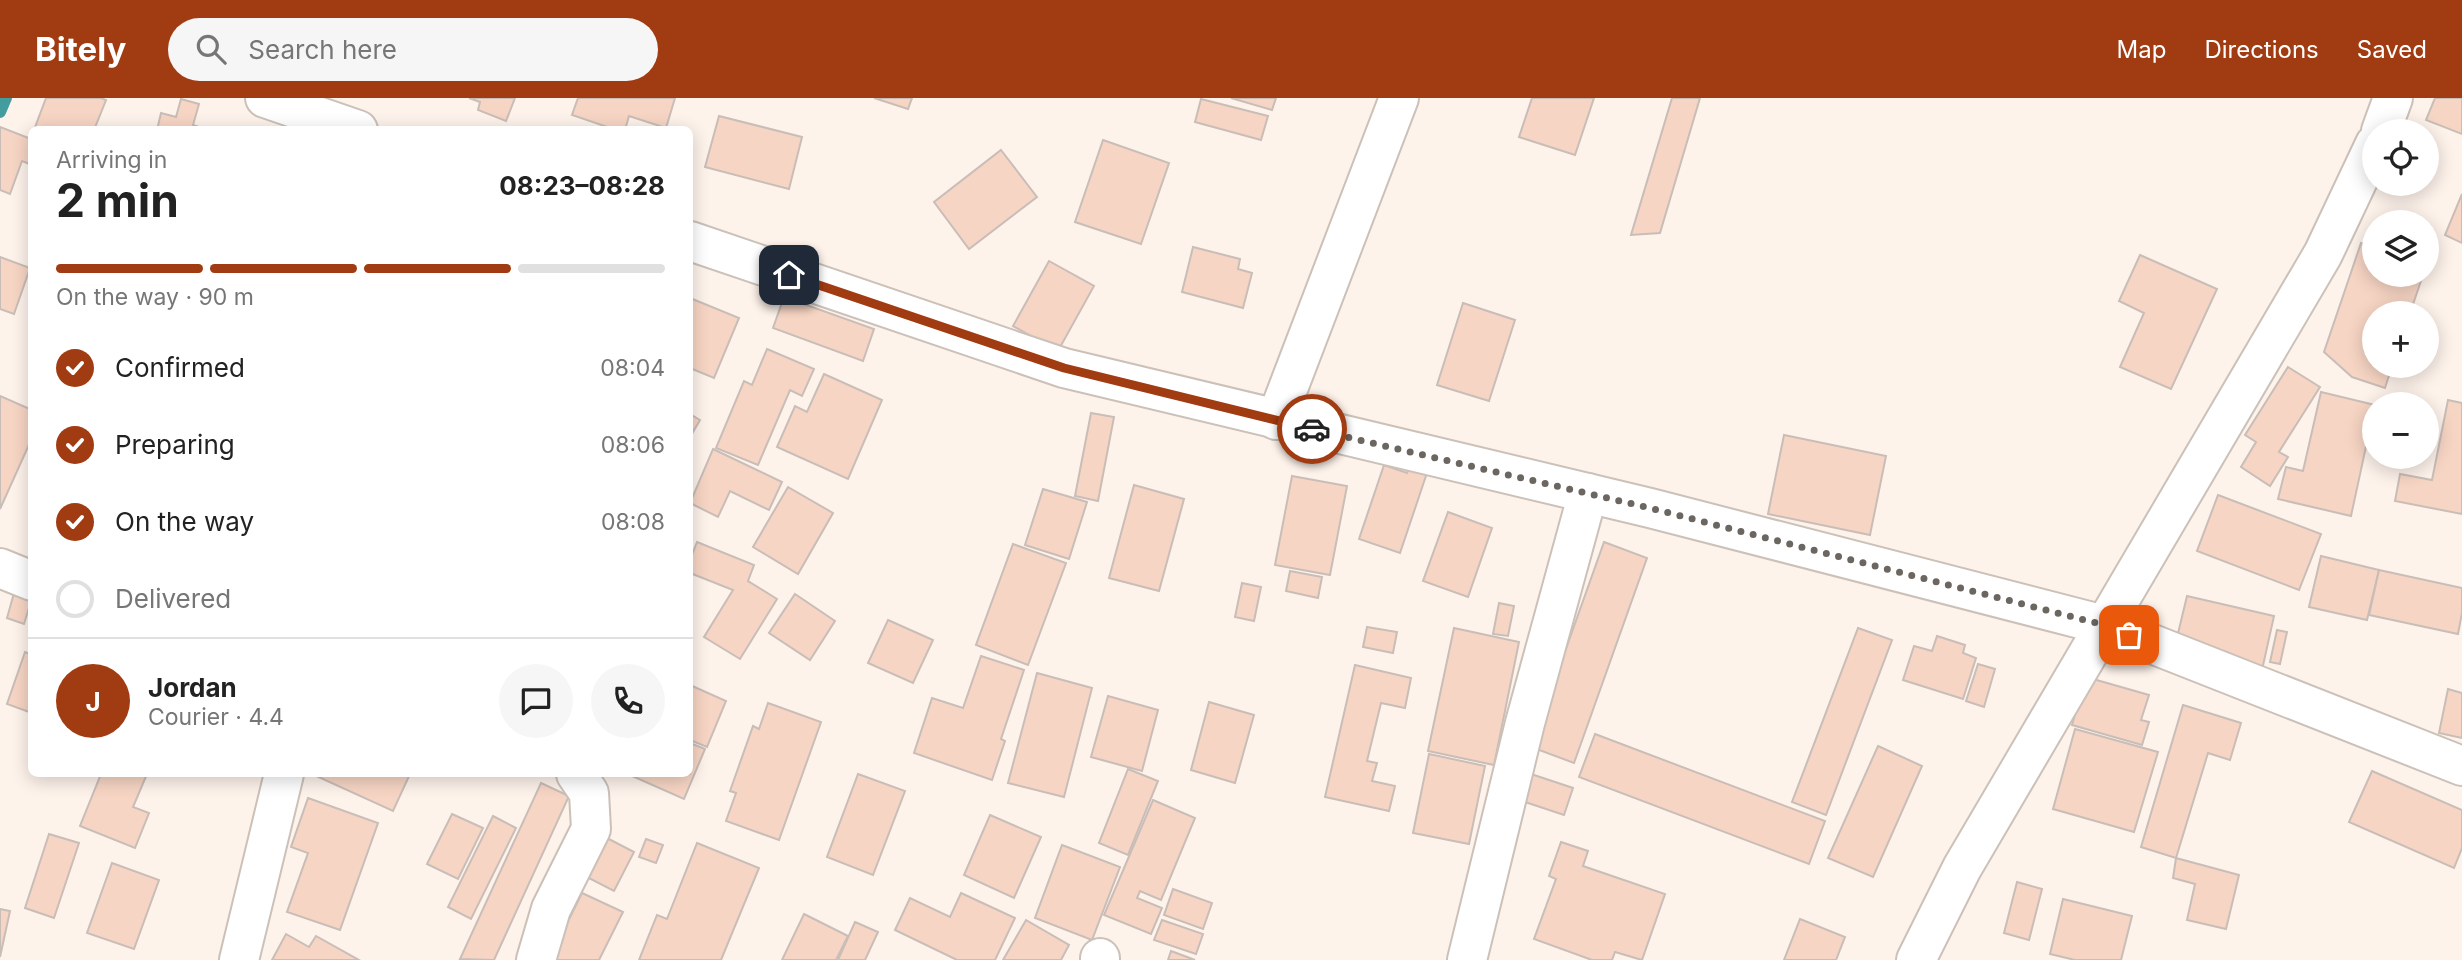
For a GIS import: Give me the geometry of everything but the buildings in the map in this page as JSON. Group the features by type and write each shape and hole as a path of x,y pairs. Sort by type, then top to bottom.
{"street":[{"path":"265,98 346,126"},
{"path":"1276,419 1399,98"},
{"path":"2385,119 2393,98"},
{"path":"1916,960 1962,868 2323,254 2362,172"},
{"path":"693,242 1064,368 1588,494 2104,625 2462,766"},
{"path":"1466,960 1525,723 1588,494"},
{"path":"0,568 28,579"},
{"path":"239,960 283,777"},
{"path":"536,960 551,909 591,829 589,793 578,777"}],"waterway":[{"path":"0,112 6,98"}],"way so far":[{"path":"1312,429 1650,508 2104,625 2129,635"}],"route":[{"path":"789,275 1064,368 1312,429"}]}
